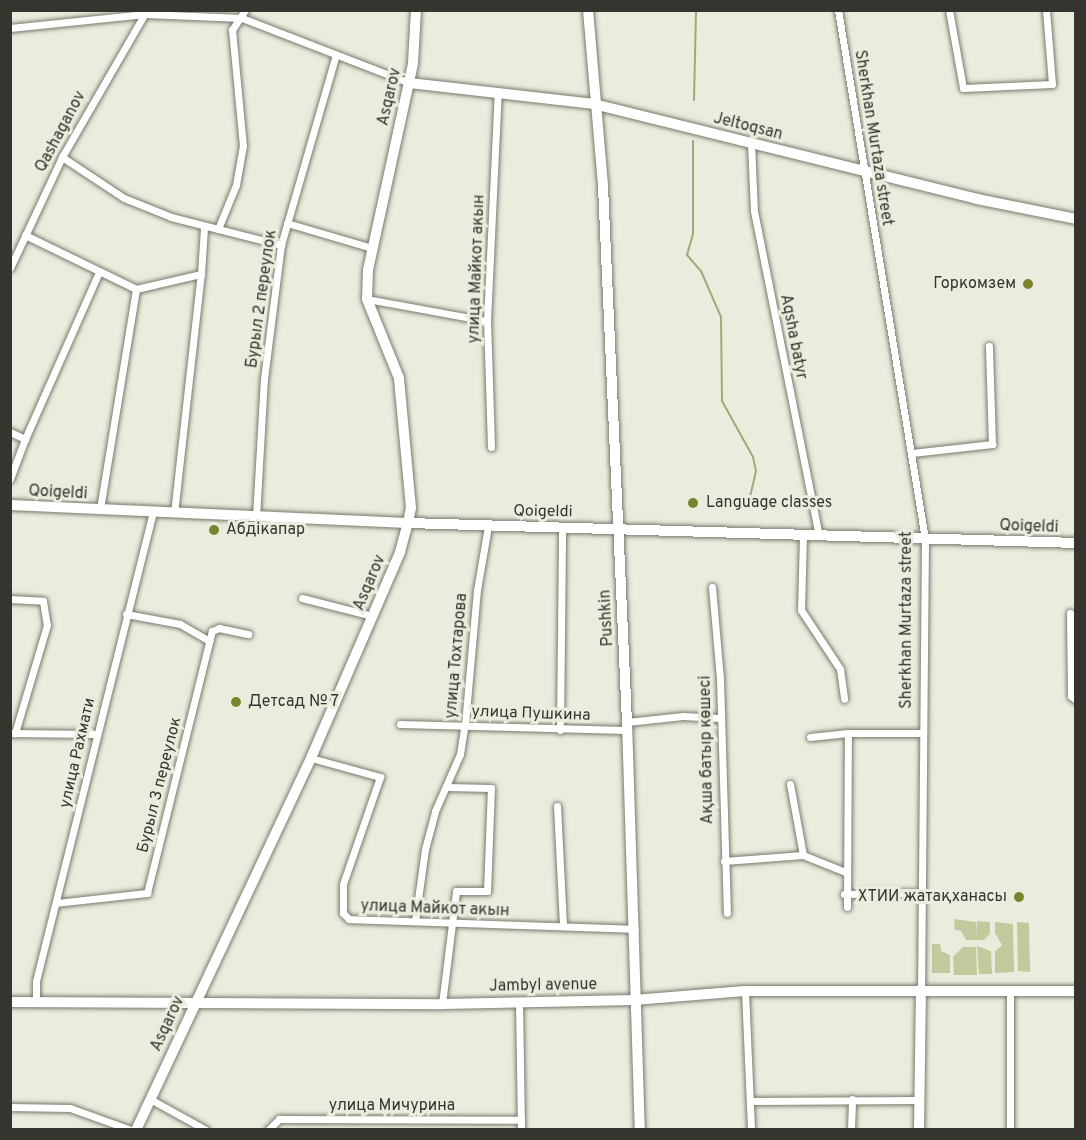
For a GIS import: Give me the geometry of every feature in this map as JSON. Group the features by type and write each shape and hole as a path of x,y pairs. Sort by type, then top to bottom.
{"street":[{"path":"218,229 236,185 243,146 232,30 242,18 245,10"},
{"name":"Asqarov","path":"136,1130 310,758 400,552 408,523 411,508 399,378 367,299 372,248 410,83 416,10"},
{"name":"Pushkin","path":"588,10 594,104 603,186 635,929 634,1000 640,1130"},
{"name":"Sherkhan Murtaza street","path":"838,10 862,171 925,539 921,733 919,1130"},
{"path":"949,10 962,88 1052,84 1046,10"},
{"path":"10,28 146,12 242,18 410,83"},
{"name":"Qashaganov","path":"10,268 62,157 146,12"},
{"name":"Бурыл 2 переулок","path":"256,517 264,379 281,245 336,55"},
{"name":"Jeltoqsan","path":"410,83 498,91 594,104 862,171 1076,219"},
{"name":"улица Майкот акын","path":"491,447 487,321 498,91"},
{"name":"Aqsha batyr","path":"752,143 754,211 819,535"},
{"path":"62,157 124,198 204,227 281,245"},
{"path":"287,223 372,248"},
{"path":"174,513 201,274 204,227"},
{"path":"26,235 136,289 201,274"},
{"path":"10,479 25,439 99,272"},
{"path":"100,509 136,289"},
{"path":"367,299 487,321"},
{"path":"912,453 992,444 989,346"},
{"path":"10,432 25,439"},
{"name":"Qoigeldi","path":"10,505 488,526 1076,543"},
{"name":"улица Рахмати","path":"36,1002 36,981 95,734 153,512"},
{"name":"улица Тохтарова","path":"415,921 425,849 435,811 447,787 465,724 477,590 488,526"},
{"path":"560,730 562,528"},
{"path":"802,535 801,610 840,669 844,699"},
{"name":"Ақша батыр көшесі","path":"712,587 720,718 727,913"},
{"path":"302,598 372,616"},
{"path":"10,599 43,601 47,625 13,733 95,734"},
{"path":"1071,613 1071,696 1076,700"},
{"path":"126,614 180,624 209,641 214,629 248,634"},
{"name":"Бурыл 3 переулок","path":"56,903 148,891 209,641"},
{"name":"улица Пушкина","path":"400,724 465,724 560,730 626,726 683,716 720,718"},
{"path":"810,737 848,733 921,733"},
{"path":"847,908 844,894 848,733"},
{"name":"улица Майкот акын","path":"310,758 380,777 343,885 344,916 449,924 635,929"},
{"path":"790,784 803,855"},
{"path":"442,1004 449,924 456,891 487,891 491,788 447,787"},
{"path":"557,806 563,926"},
{"path":"724,861 803,855 845,872"},
{"path":"844,894 920,893"},
{"name":"Jambyl avenue","path":"10,1002 442,1004 634,1000 745,991 921,989 1076,991"},
{"path":"1010,990 1010,1130"},
{"path":"745,991 751,1130"},
{"path":"519,1001 521,1130"},
{"path":"150,1099 206,1130"},
{"path":"851,1130 852,1100"},
{"path":"751,1101 919,1100"},
{"path":"10,1107 70,1107 131,1130"},
{"name":"улица Мичурина","path":"268,1130 279,1119 521,1120"}],"green space":[{"path":"954,919 976,922 976,936 977,921 990,922 990,934 984,940 966,940 961,931 955,930"},
{"path":"995,922 1013,924 1014,972 995,973 995,951 1002,945 995,933"},
{"path":"1017,922 1029,923 1030,972 1018,971"},
{"path":"932,944 940,944 941,951 950,955 950,973 932,973"},
{"path":"977,946 991,951 992,974 979,974"},
{"path":"963,947 976,947 977,975 954,975 953,957"}],"waterway":[{"path":"694,100 696,10"},
{"path":"693,141 693,234 687,255 701,271 721,317 722,401 753,457 756,471 748,507"}],"place":[{"name":"Горкомзем","path":"1028,284"},
{"name":"Language classes","path":"693,503"},
{"name":"Абдiкапар","path":"214,530"},
{"name":"Детсад № 7","path":"236,702"},
{"name":"ХТИИ жатақханасы","path":"1019,897"}]}
